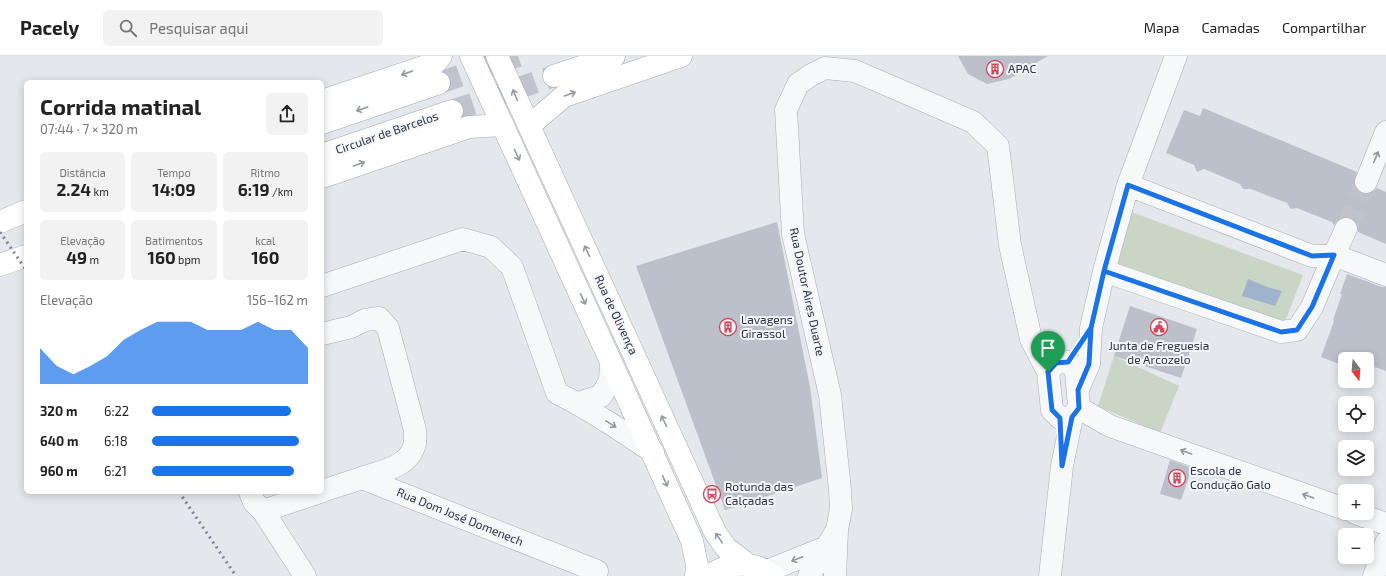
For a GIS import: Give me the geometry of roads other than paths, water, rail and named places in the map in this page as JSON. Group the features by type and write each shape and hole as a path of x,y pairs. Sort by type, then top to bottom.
{"main road":[{"path":"324,100 435,63 441,56"},
{"name":"Rua de Olivença","path":"471,56 612,362 692,541 697,565 696,576"},
{"name":"Rua de Olivença","path":"497,56 715,532 726,548 763,570"},
{"path":"554,76 614,56"},
{"path":"529,126 564,96 681,56"},
{"path":"324,122 439,83"},
{"name":"Circular de Barcelos","path":"324,154 452,111"},
{"path":"324,176 469,127 503,125"},
{"path":"0,222 24,212"},
{"path":"0,233 24,225"},
{"path":"0,265 24,257"},
{"path":"0,274 24,268"},
{"path":"709,576 717,570 732,565 763,570"}],"street":[{"path":"1072,408 1089,364 1091,328 1104,271 1128,185 1176,56"},
{"name":"Rua Doutor Aires Duarte","path":"809,576 832,538 840,509 840,490 830,395 793,234 786,110 798,84 825,68 855,71 973,122 998,146 1010,245 1031,339 1048,372"},
{"path":"1366,182 1386,132"},
{"path":"1128,185 1312,256 1334,255 1386,275"},
{"path":"1104,271 1281,332 1297,330 1312,307 1346,229"},
{"path":"324,285 463,239 491,247 512,267 557,393 578,403 614,425 653,452"},
{"path":"324,334 352,327 365,320 379,318 388,328 415,430 415,443 409,456 398,466 324,491"},
{"path":"1068,362 1091,328"},
{"path":"578,403 601,396 610,381 612,362"},
{"path":"1050,576 1062,466 1072,408 1076,370 1068,362 1056,363 1048,372 1052,410 1072,408 1110,426 1338,507"},
{"name":"Rua Dom José Domenech","path":"362,478 597,572"},
{"path":"251,494 254,502 263,511 305,576"},
{"path":"263,511 315,494"},
{"path":"1374,520 1386,524"},
{"path":"763,570 832,538 835,576"},
{"path":"1374,576 1386,543"}],"water":[{"path":"1248,279 1267,287 1282,291 1275,306 1242,296"}],"tunnel":[{"path":"439,83 518,56"},
{"path":"452,111 554,76"},
{"path":"1346,229 1366,182"}],"railway":[{"path":"0,232 24,267"},
{"path":"180,494 236,576"}],"place":[{"name":"APAC","path":"995,69"},
{"name":"Lavagens Girassol","path":"728,327"},
{"name":"Junta de Freguesia de Arcozelo","path":"1159,327"},
{"name":"Escola de Condução Galo","path":"1177,478"},
{"name":"Rotunda das Calçadas","path":"712,494"}]}
